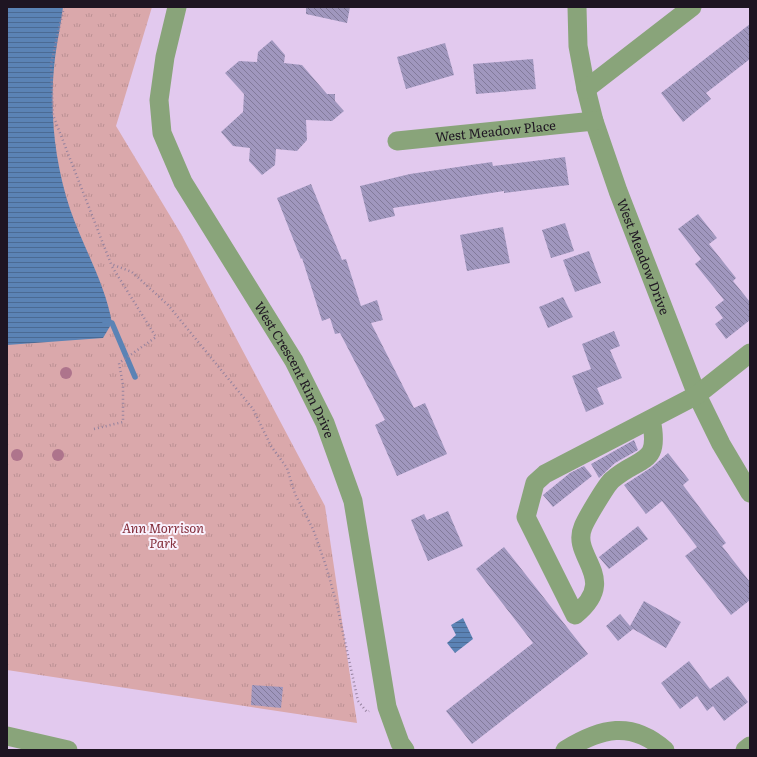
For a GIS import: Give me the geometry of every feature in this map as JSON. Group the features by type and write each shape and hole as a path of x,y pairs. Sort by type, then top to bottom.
{"street":[{"name":"West Crescent Rim Drive","path":"177,7 165,57 159,100 162,133 183,182 294,361 325,424 353,501 387,707 400,744 405,750"},
{"name":"West Meadow Drive","path":"577,7 578,46 586,89 594,121 618,191 697,395 721,444 750,493"},
{"path":"586,89 692,7"},
{"name":"West Meadow Place","path":"396,141 594,121"},
{"path":"650,419 654,434 652,452 646,459 612,480 606,486 583,528 581,540 595,586 588,604 575,615 526,517 535,483 545,474 650,419 697,395 750,353"},
{"path":"565,750 586,738 609,730 632,731 652,739 665,750"},
{"path":"7,736 68,750"},
{"path":"745,750 750,746"}],"path":[{"path":"64,7 51,64 53,115 110,264 156,337 119,363 123,385 123,422 94,429"},
{"path":"110,264 132,272 168,305 253,409 271,446 286,468 295,494 313,529 337,605 358,701 367,712 387,707"}],"green space":[{"name":"Ann Morrison Park","path":"7,7 152,7 116,126 181,234 325,506 357,723 7,670"}],"water":[{"path":"7,7 63,7 53,77 54,134 60,172 70,209 99,279 109,308 112,323 103,338 7,345"},
{"path":"463,618 473,639 455,653 447,643 456,635 451,625"}],"building":[{"path":"306,7 350,7 347,23 306,14"},
{"path":"750,24 750,59 706,93 711,99 683,122 661,93"},
{"path":"272,40 285,55 284,63 302,65 327,94 335,94 335,101 344,111 332,121 306,120 307,140 297,151 276,149 275,165 262,175 249,161 250,148 233,146 221,132 243,112 244,94 225,73 239,61 257,62 258,52"},
{"path":"445,43 454,75 406,89 397,57"},
{"path":"533,59 536,89 476,94 473,64"},
{"path":"565,157 569,185 504,193 504,191 393,208 395,216 369,222 360,186 410,174 492,162 493,166"},
{"path":"311,184 342,260 346,259 361,306 377,300 383,320 371,323 414,408 425,403 447,454 397,476 375,425 385,420 340,333 335,334 330,318 322,321 302,258 301,259 277,198"},
{"path":"698,214 717,238 709,244 736,278 733,281 750,302 750,320 726,339 715,324 723,318 715,307 724,300 695,264 701,259 678,229"},
{"path":"565,223 574,251 551,258 542,230"},
{"path":"503,227 510,263 467,271 460,235"},
{"path":"589,251 601,283 575,292 563,260"},
{"path":"563,297 573,317 548,328 539,307"},
{"path":"614,331 620,346 610,350 622,378 597,388 604,404 586,412 572,376 591,369 582,344"},
{"path":"634,440 638,450 615,463 599,478 591,464"},
{"path":"668,453 689,480 683,485 726,543 722,546 750,582 750,600 731,615 685,556 697,547 662,501 646,514 624,485 652,467"},
{"path":"584,466 592,476 553,507 543,495 570,473"},
{"path":"448,511 463,546 428,561 411,520 424,514 427,520"},
{"path":"638,526 648,539 609,569 599,557"},
{"path":"504,547 588,654 472,744 446,711 533,643 476,569"},
{"path":"644,601 681,622 666,648 633,629 618,641 606,626 620,614 630,626"},
{"path":"689,661 710,689 728,676 748,702 724,721 713,706 707,711 697,696 680,709 661,683"},
{"path":"252,685 283,687 281,708 251,705"}],"waterway":[{"path":"105,322 112,323 135,377"}]}
